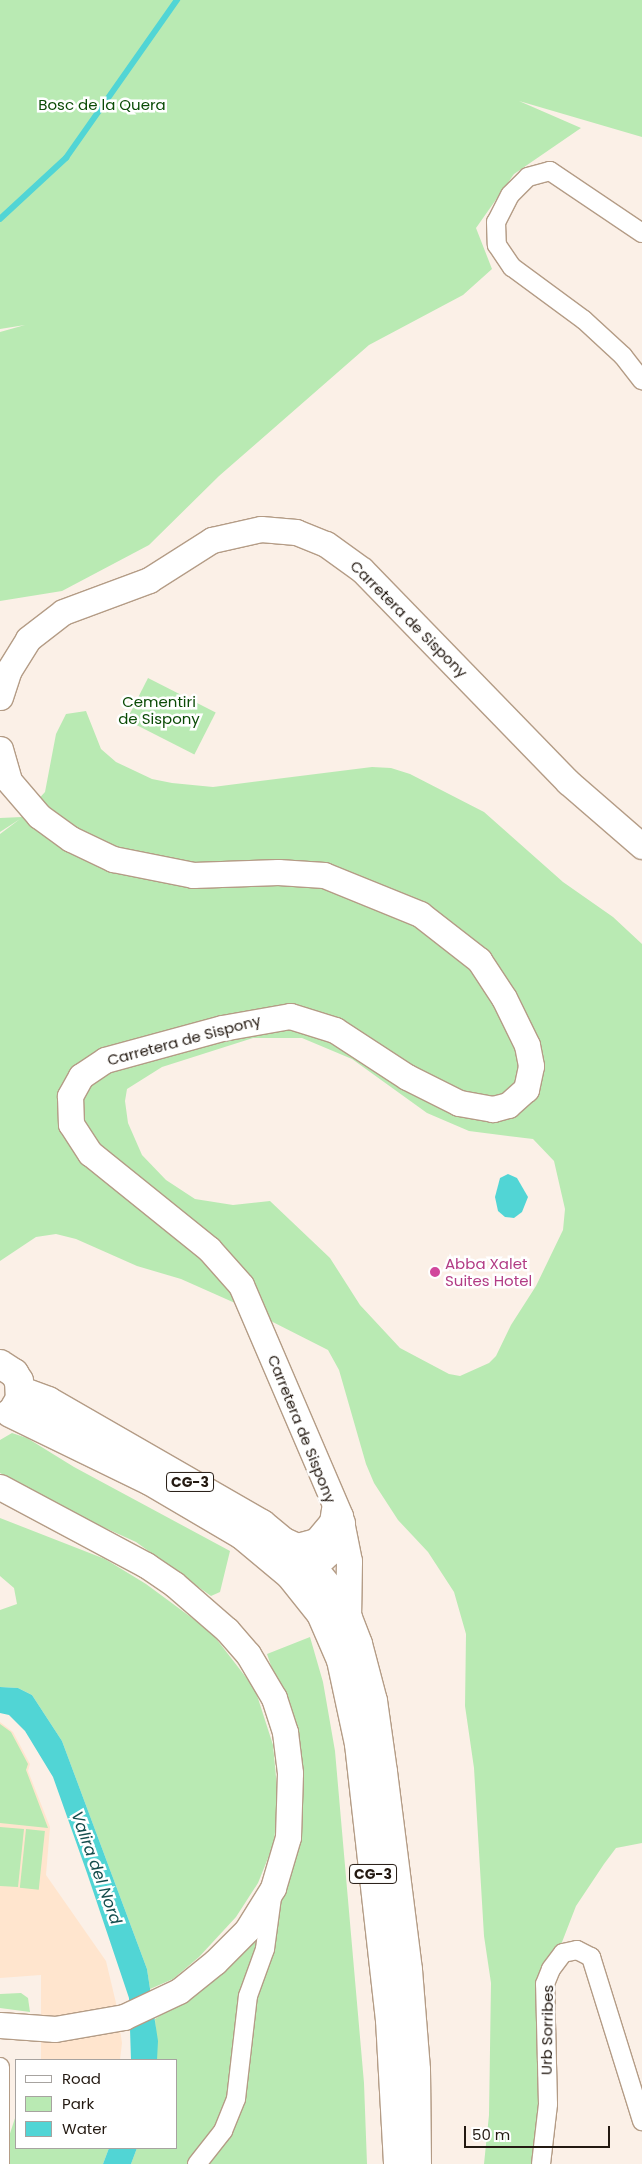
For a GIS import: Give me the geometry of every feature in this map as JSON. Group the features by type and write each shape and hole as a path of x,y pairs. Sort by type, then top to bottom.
{"highway":[{"name":"CG-3","path":"0,1353 32,1380 48,1401 231,1504 272,1544 321,1614 346,1679 359,1744 390,2020 398,2164"},
{"path":"0,1364 14,1373 10,1407"},
{"name":"CG-3","path":"10,1407 48,1401"},
{"name":"CG-3","path":"10,1407 308,1562 329,1586 348,1618 373,1702 388,1812 416,2070 416,2164"}],"main road":[{"name":"Carretera de Sispony","path":"0,698 9,670 28,639 62,612 149,580 212,540 261,529 296,532 326,544 362,570 568,782 642,846"},
{"name":"Carretera de Sispony","path":"0,749 10,781 39,816 71,839 113,859 193,876 278,872 324,875 420,914 479,960 504,998 524,1038 530,1059 529,1083 514,1100 494,1109 459,1103 407,1077 335,1030 290,1016 222,1028 105,1060 81,1076 70,1096 71,1124 90,1153 172,1217 234,1275 272,1354 338,1514 316,1541 297,1546 272,1544"},
{"path":"0,1487 127,1554 174,1584 227,1630 248,1654 274,1698 285,1732 290,1781 288,1837 273,1888 247,1930 202,1974 147,2008 102,2023 55,2029 1,2026"},
{"path":"0,1506 127,1554"},
{"path":"308,1562 330,1554 336,1547 338,1514"},
{"path":"338,1514 349,1561 348,1618"}],"street":[{"path":"642,233 550,171 528,177 510,195 496,222 497,245 512,267 584,320 623,356 642,380"},
{"path":"198,2164 223,2131 236,2099 248,1996 265,1949 273,1888"},
{"name":"Urb Sorribes","path":"541,2164 548,2104 545,1984 551,1969 563,1953 577,1950 591,1957 642,2121"},
{"path":"0,2067 0,2164"}],"shaded area":[{"path":"0,1722 13,1732 30,1764 28,1771 50,1827 46,1875 106,1961 116,2003 122,2043 120,2059 41,2059 41,1975 0,1978"}],"green space":[{"name":"Bosc de la Quera","path":"0,0 642,0 642,137 519,101 581,128 514,174 476,228 492,269 463,295 369,345 219,476 149,545 62,591 0,601 0,332 25,325 0,329"},
{"name":"Cementiri de Sispony","path":"148,678 216,713 194,754 127,720"},
{"path":"86,711 101,749 116,762 152,779 172,783 213,787 372,767 391,768 410,774 484,812 563,882 613,917 642,944 642,1843 616,1848 576,1906 557,1955 538,2029 538,2094 545,2164 484,2164 489,2115 491,1983 484,1936 474,1768 465,1706 466,1634 454,1592 428,1552 398,1520 374,1483 366,1464 339,1370 328,1350 235,1303 181,1279 137,1266 76,1239 56,1234 36,1237 0,1261 0,834 20,819 0,832 0,818 22,817 45,792 56,734 66,714","holes":["253,1038 302,1038 352,1059 427,1113 469,1131 533,1139 554,1161 565,1209 563,1230 536,1286 511,1325 496,1356 489,1363 460,1376 449,1374 400,1348 360,1305 330,1258 270,1201 233,1205 195,1199 166,1180 142,1155 128,1123 125,1101 127,1089 162,1067"]},
{"path":"12,1433 27,1438 74,1467 230,1551 220,1592 211,1596 136,1542 81,1517 0,1473 0,1440"},
{"path":"0,1518 105,1559 146,1584 211,1632 255,1689 273,1745 278,1798 274,1843 258,1883 236,1917 199,1957 173,1979 150,1989 147,1969 62,1741 32,1695 18,1688 0,1687 0,1610 17,1604 14,1588 0,1576"},
{"path":"310,1637 323,1682 335,1751 364,2083 367,2164 131,2164 137,2149 178,2149 178,2059 157,2059 155,2019 216,1978 281,1895 297,1846 303,1804 297,1742 267,1654"},
{"path":"0,1724 11,1732 28,1764 26,1770 48,1828 0,1823"},
{"path":"0,1827 24,1829 18,1887 0,1886"},
{"path":"26,1829 45,1831 39,1890 20,1888"},
{"path":"21,1993 28,1998 30,2012 0,2008 0,1994"},
{"path":"15,2118 15,2149 109,2149 103,2164 0,2164"}],"water":[{"path":"508,1174 517,1178 528,1197 522,1212 514,1218 505,1217 498,1211 495,1197 500,1178"},
{"name":"Valira del Nord","path":"0,1687 18,1688 32,1695 62,1741 147,1969 158,2041 157,2059 131,2059 129,1998 53,1777 25,1731 9,1715 0,1713"},
{"path":"109,2149 137,2149 131,2164 103,2164"}],"waterway":[{"path":"0,219 66,158 177,0"}],"place":[{"name":"Abba Xalet Suites Hotel","path":"435,1272"}]}
